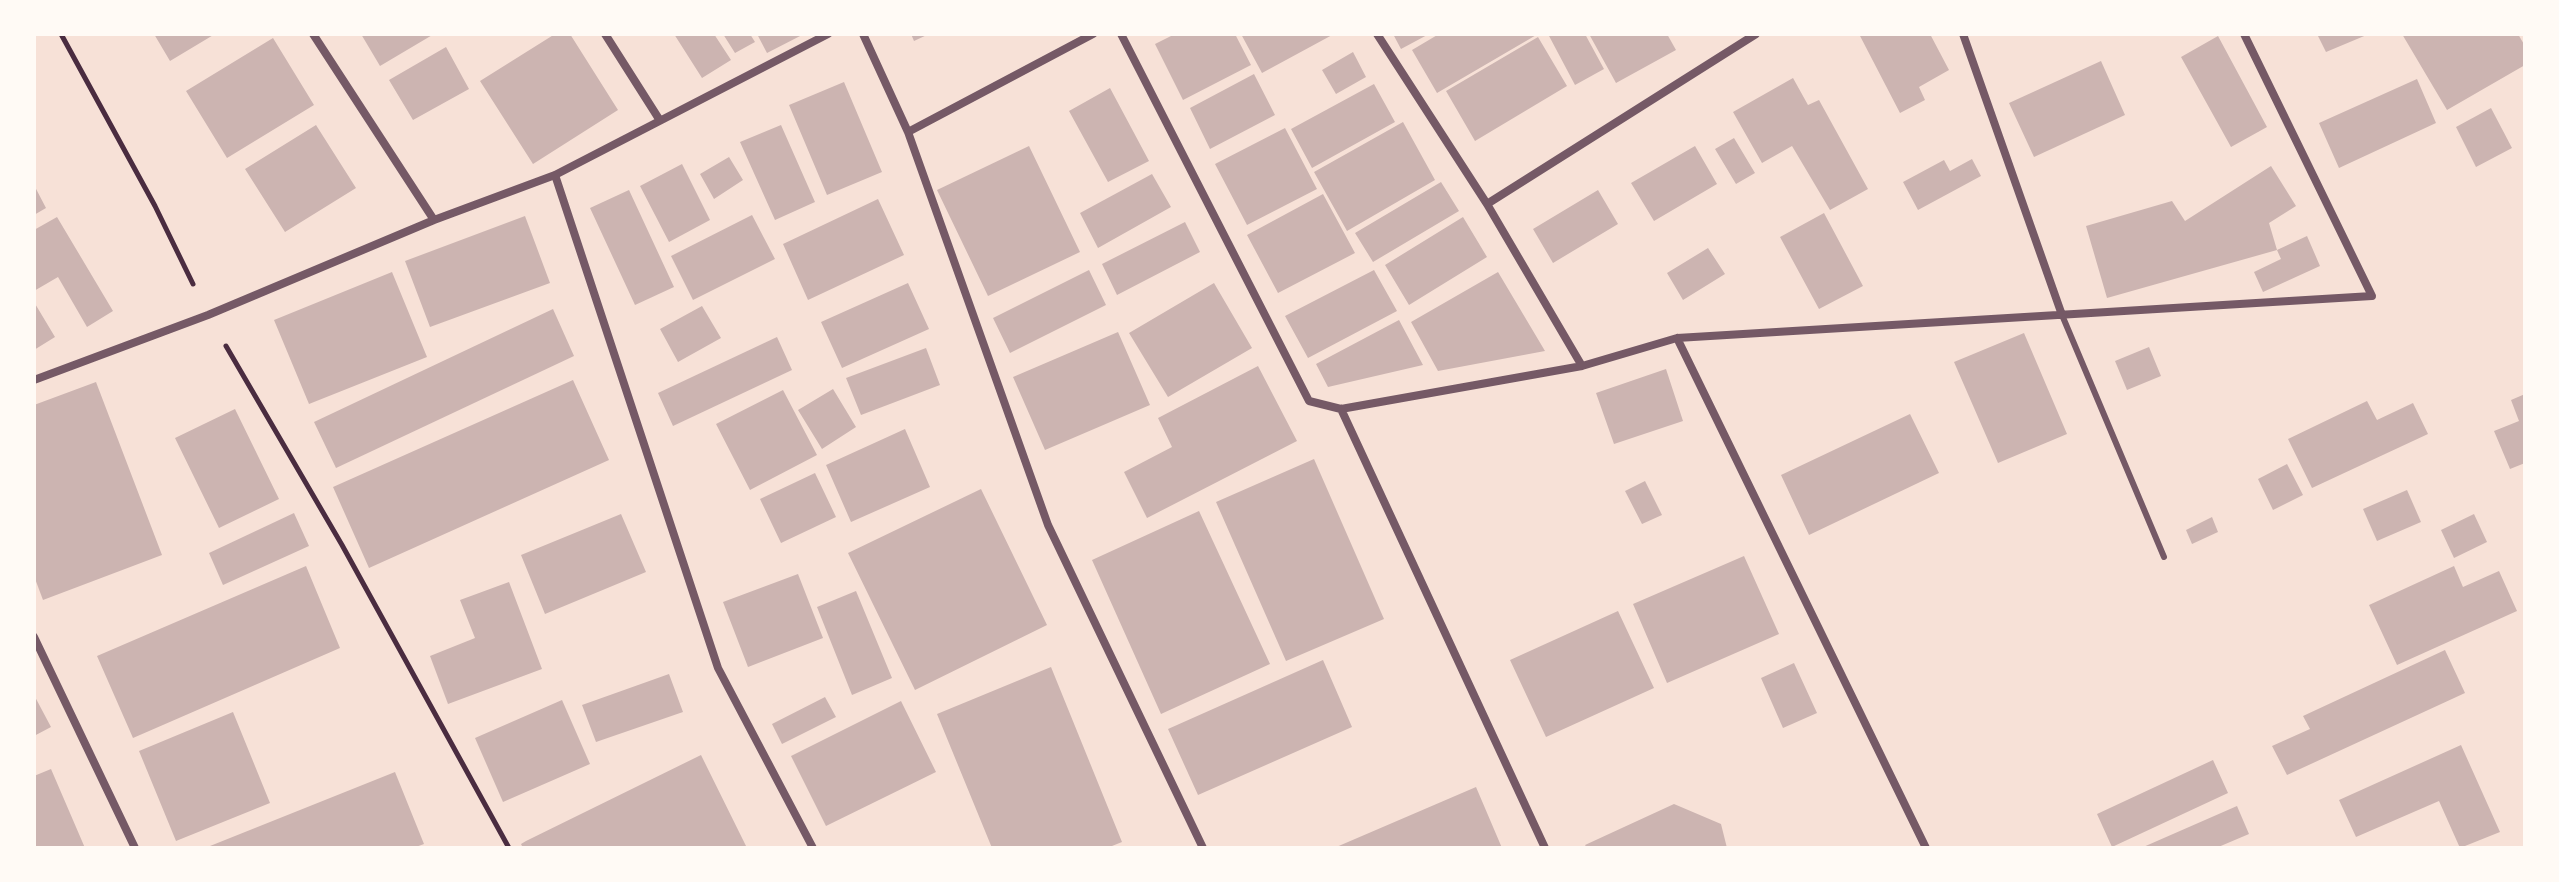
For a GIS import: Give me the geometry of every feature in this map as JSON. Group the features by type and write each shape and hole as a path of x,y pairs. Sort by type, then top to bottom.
{"street":[{"path":"313,34 434,220"},
{"path":"605,34 659,119"},
{"path":"34,380 208,315 434,220 555,175 828,34"},
{"path":"863,34 908,132 1048,525 1203,848"},
{"path":"908,132 1093,34"},
{"path":"1121,34 1309,401 1341,409 1582,366 1677,338 2372,296 2244,34"},
{"path":"1377,34 1487,204 1582,366"},
{"path":"1487,204 1756,34"},
{"path":"1963,34 2062,315"},
{"path":"555,175 718,668 813,848"},
{"path":"1677,338 1926,848"},
{"path":"1341,409 1545,848"},
{"path":"34,637 135,848"}],"lane":[{"path":"2062,315 2164,557"}],"path":[{"path":"61,34 155,206 208,315 342,545 509,848"}],"building":[{"path":"154,34 215,34 170,61"},
{"path":"361,34 434,34 380,66"},
{"path":"555,34 570,34 618,110 533,164 480,81"},
{"path":"674,34 714,34 731,60 702,78"},
{"path":"723,34 750,34 755,42 735,53"},
{"path":"757,34 804,34 767,53"},
{"path":"911,34 929,34 914,41"},
{"path":"1175,34 1235,34 1251,65 1183,100 1155,44"},
{"path":"1241,34 1334,34 1262,73"},
{"path":"1393,34 1429,34 1401,49"},
{"path":"1439,34 1538,34 1437,93 1412,50"},
{"path":"1548,34 1585,34 1604,69 1575,85"},
{"path":"1589,34 1667,34 1676,50 1616,83"},
{"path":"1859,34 1930,34 1949,70 1919,87 1925,100 1900,113"},
{"path":"2317,34 2369,34 2326,52"},
{"path":"2402,34 2518,34 2525,46 2525,65 2447,110"},
{"path":"2218,36 2267,127 2231,147 2181,57"},
{"path":"1538,37 1567,86 1475,141 1446,91"},
{"path":"273,38 314,105 227,158 186,91"},
{"path":"446,47 469,89 413,120 389,80"},
{"path":"1353,52 1366,77 1336,94 1322,70"},
{"path":"2101,61 2125,115 2034,157 2009,103"},
{"path":"1254,74 1275,115 1210,149 1190,108"},
{"path":"1793,78 1808,105 1819,100 1868,189 1830,210 1792,146 1762,163 1733,112"},
{"path":"2417,79 2436,123 2339,168 2319,123"},
{"path":"844,82 882,172 827,195 789,105"},
{"path":"1374,84 1395,122 1312,168 1291,129"},
{"path":"1110,88 1149,161 1108,182 1069,111"},
{"path":"2491,108 2512,148 2476,167 2456,127"},
{"path":"1403,122 1435,180 1347,231 1314,172"},
{"path":"316,125 356,188 285,232 245,169"},
{"path":"781,125 815,202 775,220 740,142"},
{"path":"1285,128 1317,189 1247,225 1215,164"},
{"path":"1734,138 1755,173 1736,184 1715,149"},
{"path":"1029,146 1080,252 988,296 937,190"},
{"path":"1695,146 1717,184 1654,221 1631,183"},
{"path":"729,157 743,180 714,199 700,174"},
{"path":"1972,159 1981,176 1918,210 1903,182 1944,160 1950,171"},
{"path":"682,164 710,220 669,242 640,186"},
{"path":"2271,166 2296,206 2269,223 2277,250 2107,298 2086,226 2172,201 2185,221"},
{"path":"1152,174 1171,207 1098,248 1080,213"},
{"path":"1441,182 1459,211 1373,262 1355,233"},
{"path":"34,185 46,208 34,215"},
{"path":"629,190 674,287 635,305 590,208"},
{"path":"1598,190 1618,224 1553,263 1533,229"},
{"path":"1323,194 1355,253 1278,293 1247,235"},
{"path":"878,199 904,255 808,300 783,244"},
{"path":"1824,213 1863,286 1819,309 1780,237"},
{"path":"752,215 775,259 693,300 671,256"},
{"path":"525,216 550,283 430,327 405,261"},
{"path":"57,217 113,311 87,327 58,277 34,291 34,230"},
{"path":"1463,217 1487,257 1409,305 1385,265"},
{"path":"1185,222 1200,252 1117,295 1102,264"},
{"path":"2307,236 2320,266 2263,292 2254,272 2281,259 2277,250"},
{"path":"1708,248 1725,274 1683,300 1667,273"},
{"path":"1089,270 1106,305 1010,353 993,318"},
{"path":"1374,270 1397,311 1308,358 1285,316"},
{"path":"392,272 427,357 309,404 274,320"},
{"path":"1498,272 1545,351 1438,371 1411,322"},
{"path":"908,283 929,329 842,368 821,322"},
{"path":"1214,283 1252,348 1168,397 1129,333"},
{"path":"34,302 55,337 34,350"},
{"path":"702,306 721,338 678,362 660,329"},
{"path":"553,309 574,356 336,468 314,422"},
{"path":"1399,320 1423,365 1328,387 1316,364"},
{"path":"1118,332 1150,405 1045,450 1013,377"},
{"path":"2024,333 2067,434 1998,463 1954,362"},
{"path":"777,337 792,370 673,426 658,393"},
{"path":"2149,347 2161,376 2127,390 2115,361"},
{"path":"926,348 940,385 861,415 846,378"},
{"path":"1258,366 1297,441 1147,518 1124,472 1172,447 1158,418"},
{"path":"1666,369 1683,421 1614,444 1596,393"},
{"path":"573,380 609,460 369,568 333,487"},
{"path":"96,382 162,555 43,600 34,576 34,405"},
{"path":"833,389 856,427 822,449 798,410"},
{"path":"783,390 817,455 750,490 716,424"},
{"path":"2525,394 2525,463 2510,469 2494,431 2519,421 2511,400"},
{"path":"2367,401 2377,420 2413,403 2428,434 2312,488 2288,439"},
{"path":"235,409 279,499 219,528 175,438"},
{"path":"1910,414 1939,473 1809,535 1781,475"},
{"path":"905,429 930,487 851,522 826,465"},
{"path":"1314,459 1384,619 1286,661 1216,502"},
{"path":"2287,464 2303,495 2273,510 2258,479"},
{"path":"815,473 836,517 781,543 760,499"},
{"path":"1645,481 1662,515 1642,524 1625,491"},
{"path":"981,489 1047,625 915,690 848,553"},
{"path":"2407,490 2421,522 2377,541 2363,509"},
{"path":"1199,511 1270,664 1161,714 1092,560"},
{"path":"294,513 309,546 223,585 209,553"},
{"path":"621,514 646,572 545,614 521,555"},
{"path":"2474,514 2487,542 2454,558 2441,530"},
{"path":"2212,517 2218,532 2192,544 2186,530"},
{"path":"1744,556 1779,634 1667,683 1633,604"},
{"path":"306,566 340,648 133,738 97,656"},
{"path":"2454,566 2463,587 2499,571 2517,611 2397,665 2369,605"},
{"path":"798,574 823,638 748,667 723,602"},
{"path":"509,582 542,669 448,704 430,656 475,638 460,600"},
{"path":"856,591 892,678 852,695 817,607"},
{"path":"1618,611 1654,688 1546,737 1510,660"},
{"path":"2445,650 2465,693 2287,775 2272,746 2310,729 2303,716"},
{"path":"1323,660 1352,727 1198,795 1168,729"},
{"path":"1794,663 1817,713 1783,728 1761,678"},
{"path":"1051,667 1122,842 1107,848 992,848 937,714"},
{"path":"669,674 683,712 596,742 582,705"},
{"path":"34,695 51,727 34,736"},
{"path":"825,697 836,717 782,744 772,724"},
{"path":"562,700 590,764 503,802 475,738"},
{"path":"901,701 936,772 826,826 791,756"},
{"path":"233,712 270,803 176,841 139,751"},
{"path":"2461,745 2500,832 2460,848 2439,801 2356,837 2339,800"},
{"path":"701,755 747,848 523,848 521,844 526,841"},
{"path":"2213,760 2228,793 2112,847 2097,814"},
{"path":"51,769 85,848 34,848 34,776"},
{"path":"395,772 424,844 413,848 205,848"},
{"path":"1476,787 1502,848 1334,848"},
{"path":"1674,804 1721,824 1727,848 1587,848 1585,845"},
{"path":"2237,806 2249,834 2216,848 2141,848"}]}
